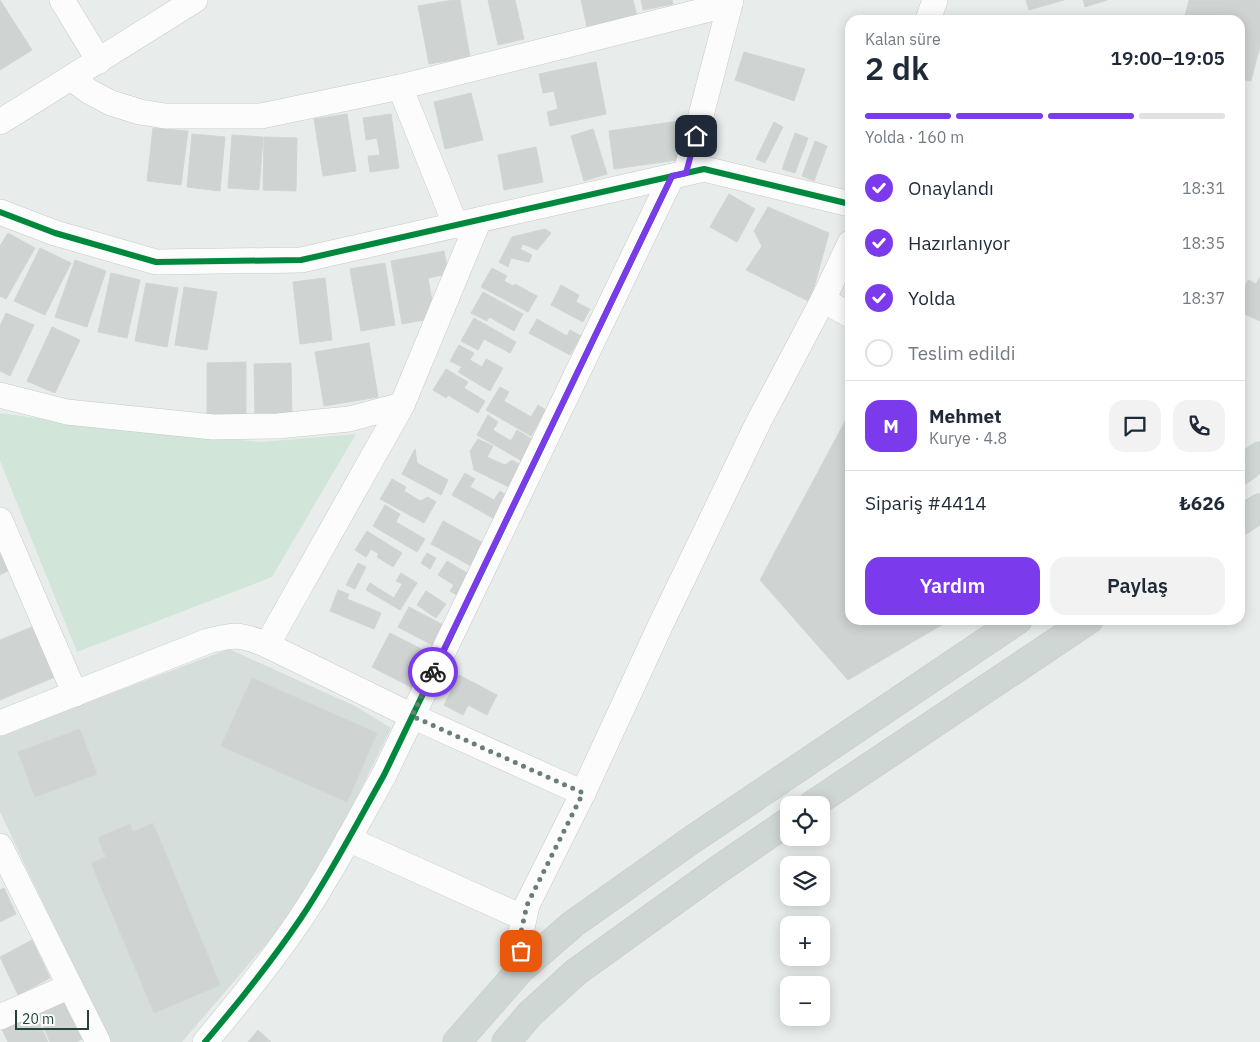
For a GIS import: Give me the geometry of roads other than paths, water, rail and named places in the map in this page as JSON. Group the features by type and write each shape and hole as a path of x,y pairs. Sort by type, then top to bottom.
{"main road":[{"path":"1245,467 1260,456"},
{"path":"1245,518 1260,508"},
{"path":"457,1042 520,970 573,924 693,839 1011,625"},
{"path":"825,796 1081,625"},
{"path":"506,1042 530,1014 576,972 780,827"}],"street":[{"path":"62,0 98,61"},
{"path":"0,122 195,0"},
{"path":"930,15 934,0"},
{"path":"71,78 90,92 111,103 140,112 165,116 261,116 400,87 731,2"},
{"path":"205,1042 257,981 302,917 384,775 679,175 731,2"},
{"path":"267,645 402,405 468,223 400,87"},
{"path":"0,212 54,234 156,262 301,260 704,169 845,203"},
{"path":"520,970 521,932 527,905 583,793 661,624 758,424 823,300 845,254"},
{"path":"823,300 845,311"},
{"path":"0,395 68,412 214,427 278,426 349,419 402,405"},
{"path":"0,520 74,694"},
{"path":"0,723 208,641 229,636 246,636 412,716 583,793"},
{"path":"348,839 524,918"},
{"path":"0,846 98,1042"},
{"path":"0,1016 70,986"}]}
